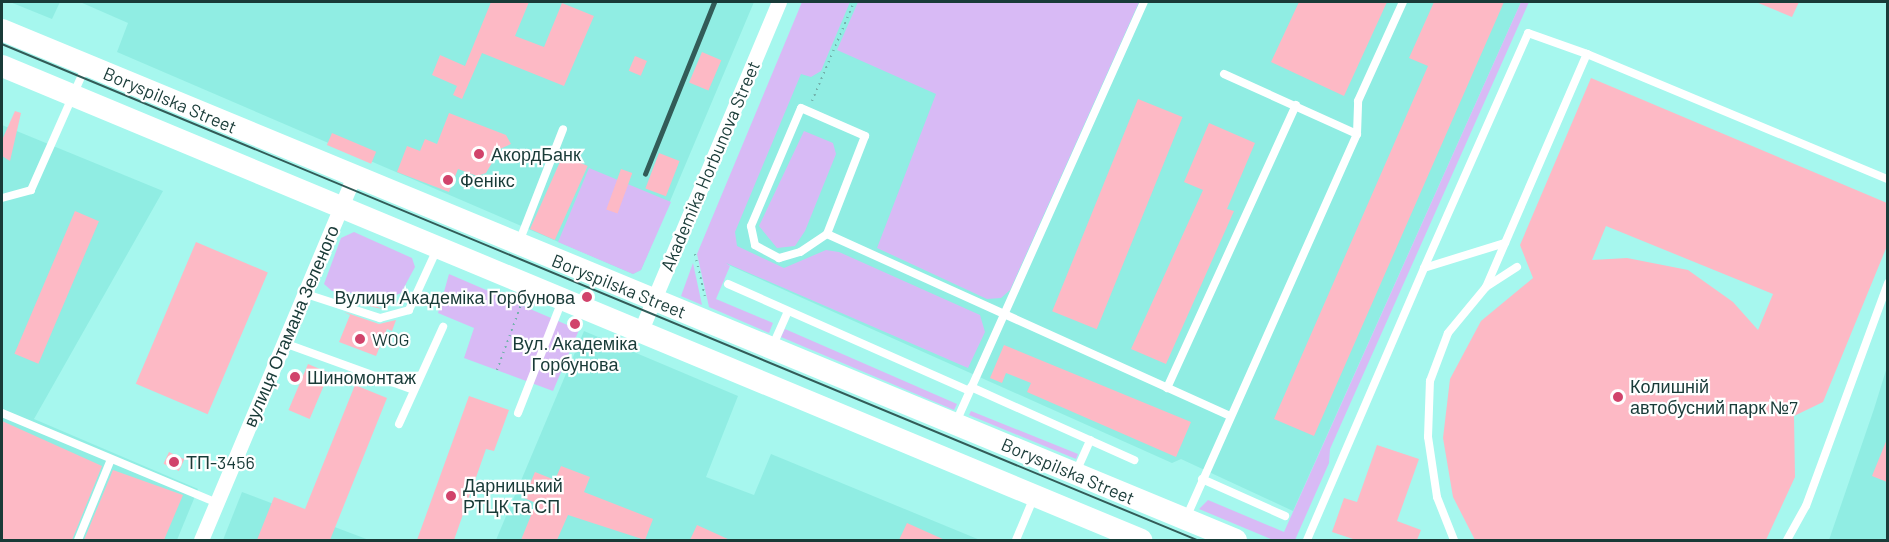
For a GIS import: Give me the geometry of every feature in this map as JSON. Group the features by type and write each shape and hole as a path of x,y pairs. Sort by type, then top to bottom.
{"main road":[{"name":"Boryspilska Street","path":"2,30 352,178 1236,540"},
{"name":"Boryspilska Street","path":"2,66 342,204 1035,495 1132,539"}],"street":[{"name":"Akademika Horbunova Street","path":"641,330 779,2"},
{"name":"вулиця Отамана Зеленого","path":"201,540 306,294 352,178"}],"lane":[{"path":"955,423 1144,2"},
{"path":"1185,519 1358,134 1358,101 1403,2"},
{"path":"1307,540 1528,33 1587,54 1887,179"},
{"path":"1454,540 1437,497 1430,447 1430,381 1448,333 1486,287 1587,54"},
{"path":"2,198 31,190 86,64"},
{"path":"1224,74 1358,134"},
{"path":"1167,388 1296,105"},
{"path":"801,108 865,136 827,234 800,252 778,258 754,245 751,226 801,108"},
{"path":"518,245 563,129"},
{"path":"827,234 1230,416"},
{"path":"1424,268 1505,243"},
{"path":"306,294 380,318 410,310 439,245"},
{"path":"1486,287 1517,267"},
{"path":"1787,540 1806,506 1887,283"},
{"path":"728,284 1134,460"},
{"path":"518,413 563,298"},
{"path":"771,349 788,311"},
{"path":"399,424 442,327"},
{"path":"284,343 414,390"},
{"path":"2,413 217,503"},
{"path":"1076,474 1090,440"},
{"path":"78,540 111,459"},
{"path":"1202,479 1285,516"},
{"path":"1016,540 1035,495"}],"path":[{"path":"808,109 854,2"},
{"path":"695,254 708,313"},
{"path":"497,370 523,299"}],"shaded area":[{"path":"10,2 60,2 52,19"},
{"path":"80,2 754,2 641,270 633,274 117,52 128,23"},
{"path":"802,2 850,2 821,71 811,77 801,74 735,232 737,246 784,268 826,250 839,252 980,315 985,332 968,368 726,263 730,266 716,299 773,323 769,333 709,307 697,254"},
{"path":"812,2 1521,2 1293,511 1181,459 1172,463 713,258"},
{"path":"858,2 1139,2 1010,290 1001,298 987,299 877,248 936,94 837,50"},
{"path":"1521,2 1529,2 1330,449 1329,463 1295,540 1273,540 1199,509 1208,500 1284,532"},
{"path":"2,125 163,191 34,419 198,489 177,540 2,540"},
{"path":"804,131 833,143 836,154 805,231 795,246 777,248 759,226"},
{"path":"589,168 671,202 641,270 633,274 558,242"},
{"path":"354,232 412,258 415,267 401,293 391,297 332,291 324,284 341,238"},
{"path":"693,263 702,305 681,296"},
{"path":"449,274 579,330 553,391 464,358 474,328 438,313"},
{"path":"785,329 957,404 954,410 781,337"},
{"path":"584,331 738,396 706,477 754,495 771,454 980,540 496,540"},
{"path":"1887,367 1887,540 1829,540 1874,409"},
{"path":"971,411 1078,454 1076,459 969,415"},
{"path":"242,492 369,540 223,540"}],"building":[{"path":"491,2 529,2 515,36 544,47 562,3 594,16 564,86 482,53 462,99 453,95 457,86 432,75 440,55 465,66"},
{"path":"1299,2 1387,2 1344,96 1271,62"},
{"path":"1434,2 1504,2 1314,436 1274,419 1428,66 1409,58"},
{"path":"1756,2 1799,2 1792,17"},
{"path":"702,52 721,60 708,91 689,82"},
{"path":"635,56 647,61 641,76 629,71"},
{"name":"Колишній автобусний парк №7","path":"1591,78 1887,203 1887,246 1823,402 1794,416 1795,477 1766,540 1475,540 1453,497 1443,438 1450,379 1481,321 1533,278 1520,245","holes":["1606,226 1773,294 1758,330 1733,302 1688,270 1627,258 1592,260"]},
{"path":"1138,99 1183,117 1097,329 1052,311"},
{"path":"15,111 21,113 10,161 2,156 2,140"},
{"path":"449,113 506,135 511,144 500,149 486,173 477,176 458,169 449,192 397,172 407,146 420,151 425,139 437,144"},
{"path":"1209,123 1255,143 1227,209 1234,211 1166,364 1131,349 1203,190 1184,182"},
{"path":"332,133 376,152 371,164 327,145"},
{"path":"659,153 680,161 666,196 645,188"},
{"path":"563,155 588,166 555,240 530,229"},
{"path":"621,169 632,173 618,214 606,209"},
{"path":"75,211 99,221 38,364 14,354"},
{"path":"196,242 268,272 208,414 136,384"},
{"path":"350,297 386,310 348,301"},
{"path":"344,312 379,324 396,320 392,331 387,329 376,356 339,342 350,315"},
{"path":"1004,345 1191,422 1176,457 1027,392 1031,383 1006,373 1002,383 990,378"},
{"path":"308,364 329,373 310,419 288,410"},
{"path":"355,385 387,398 330,540 257,540 274,497 305,509"},
{"name":"Дарницький РТЦК та СП","path":"469,396 509,410 494,451 486,449 454,540 417,540"},
{"path":"2,421 102,466 72,540 2,540"},
{"path":"1887,439 1887,482 1872,476"},
{"path":"1377,445 1419,459 1397,521 1421,530 1417,540 1356,540 1332,532 1344,498 1357,502"},
{"name":"ТП-3456","path":"169,452 184,459 179,471 164,464"},
{"path":"561,466 590,477 584,492 653,519 645,540 568,515 557,540 521,540 536,503 524,498 535,472 555,480"},
{"path":"113,470 183,495 164,540 84,540"},
{"path":"907,523 945,540 899,540"},
{"path":"697,525 730,540 690,540"}],"tram line":[{"path":"2,44 1197,540"}],"railway":[{"path":"645,174 714,2"}],"place":[{"name":"АкордБанк","path":"479,154"},
{"name":"Фенікс","path":"448,180"},
{"name":"Вулиця Академіка Горбунова","path":"587,297"},
{"name":"Вул. Академіка Горбунова","path":"575,324"},
{"name":"WOG","path":"360,339"},
{"name":"Шиномонтаж","path":"295,377"},
{"name":"Колишній автобусний парк №7","path":"1618,397"},
{"name":"ТП-3456","path":"174,462"},
{"name":"Дарницький РТЦК та СП","path":"451,496"}]}
